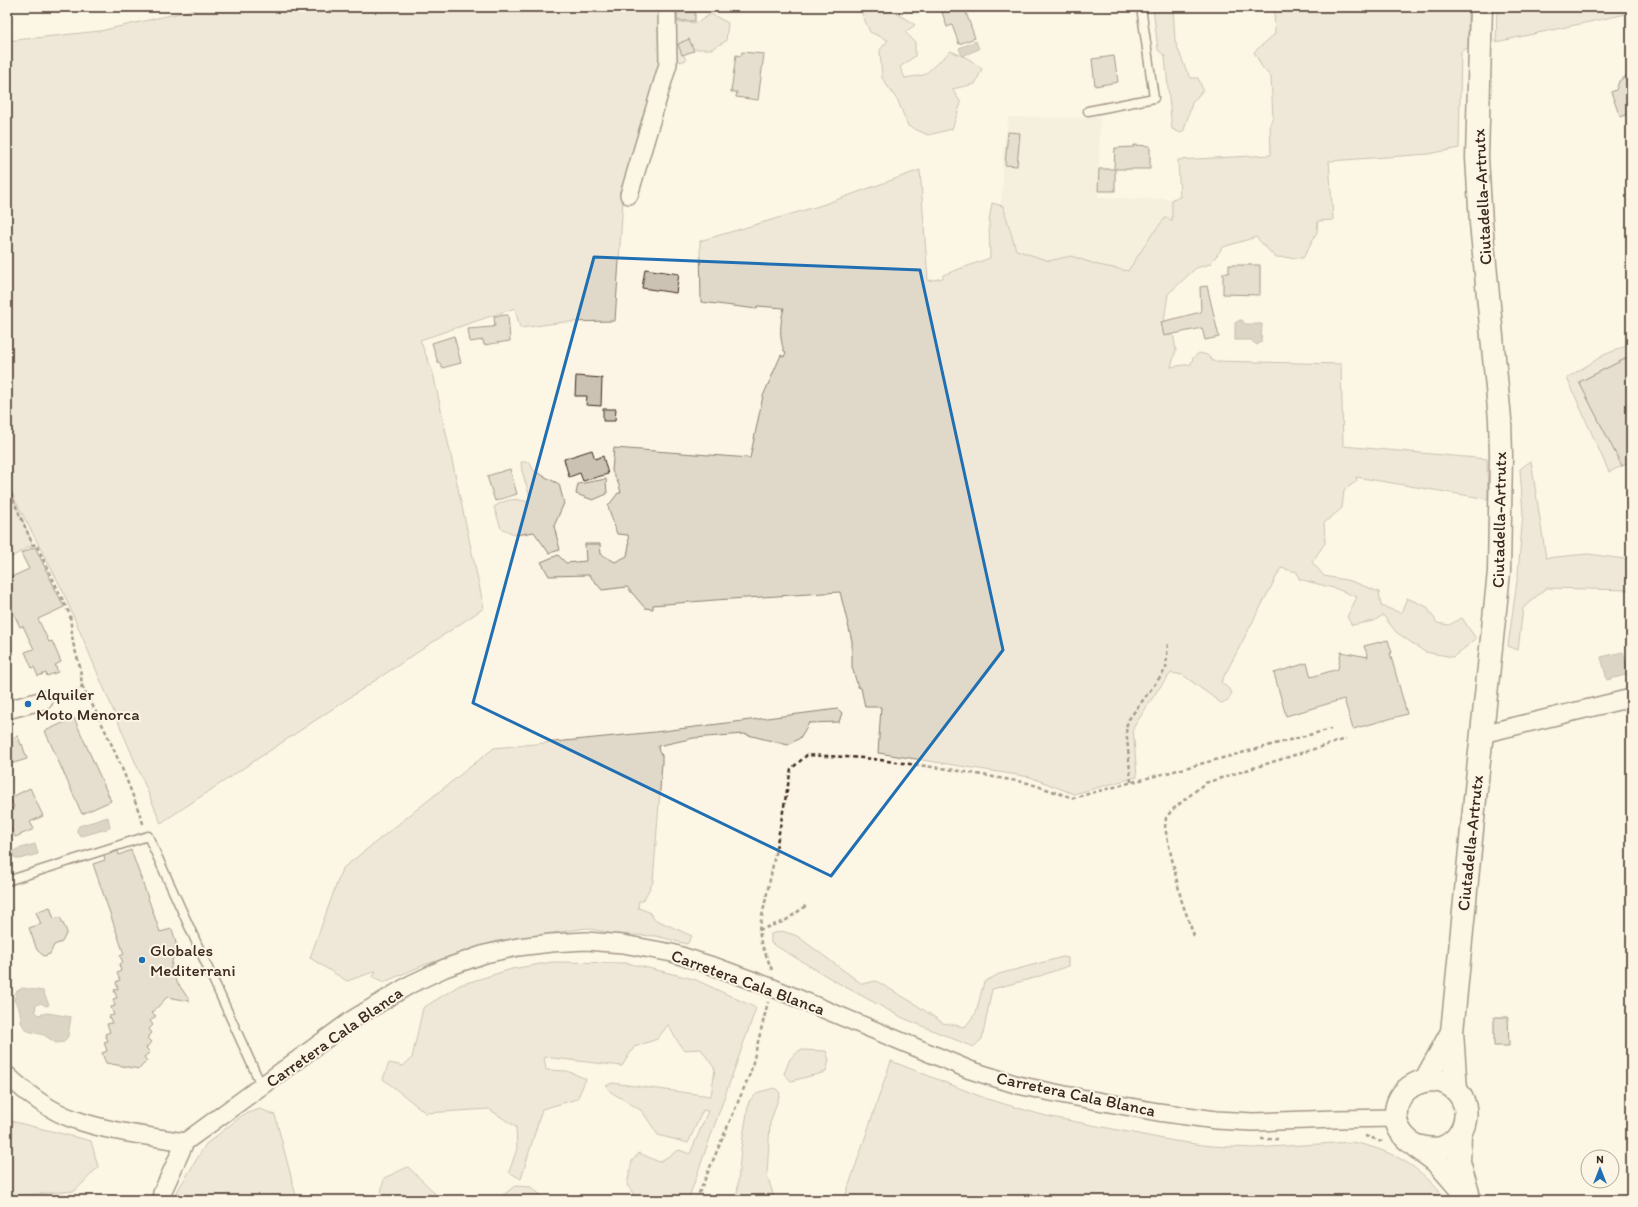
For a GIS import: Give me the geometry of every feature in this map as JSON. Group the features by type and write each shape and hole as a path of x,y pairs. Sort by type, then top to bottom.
{"main road":[{"name":"Ciutadella-Artrutx","path":"1452,1032 1499,572 1501,455 1500,419 1481,223 1477,158 1481,7"},
{"path":"1426,1080 1452,1032"},
{"path":"1452,1032 1456,1090"},
{"path":"1417,1146 1428,1149 1440,1148 1451,1143 1460,1134 1464,1126 1466,1118 1462,1098 1456,1090 1447,1083 1437,1080 1426,1080 1416,1083 1407,1089 1400,1097 1396,1108 1396,1118 1399,1130 1407,1140 1439,1164 1470,1200"},
{"path":"1460,1134 1459,1162 1470,1200"}],"street":[{"path":"629,195 668,64 667,7"},
{"path":"1482,734 1631,698"},
{"path":"7,710 44,700"},
{"name":"Carretera Cala Blanca","path":"185,1142 353,1019 411,984 445,968 485,954 518,947 586,941 623,944 672,953 716,967 769,997 970,1070 1018,1085 1158,1112 1216,1120 1253,1122 1396,1118"},
{"path":"7,1075 29,1095"},
{"path":"7,1089 29,1095 73,1119 120,1131 185,1142 162,1193 161,1200"}],"lane":[{"path":"1088,111 1154,98 1141,7"},
{"path":"7,881 148,836 262,1087"}],"path":[{"path":"7,486 33,545 36,544 70,615 73,643 80,667 82,686 95,708 113,748 148,836"},
{"path":"1131,782 1126,727 1129,719 1166,669 1168,642"},
{"path":"44,700 61,697 80,689 82,686"},
{"path":"696,1200 750,1074 769,997 773,971 761,943 759,930 791,769 808,755 865,758 948,769 1028,783 1073,798 1331,729"},
{"path":"1194,936 1181,899 1165,828 1166,818 1172,810 1205,783 1346,739"},
{"path":"759,930 785,921 807,905"},
{"path":"1357,1136 1365,1136 1388,1143"},
{"path":"1258,1139 1281,1139"}],"highlighted area":[{"path":"594,257 920,270 1003,650 831,876 473,703"}],"shaded area":[{"path":"206,7 658,7 659,67 627,183 619,192 623,200 615,321 564,322 520,328 515,308 420,340 433,373 484,608 161,823 62,589 14,498 7,478 7,41 100,31"},
{"path":"864,7 886,9 915,25 905,32 915,42 915,56 900,67 905,78 924,75 951,51 969,59 982,69 975,84 952,89 961,103 952,129 928,135 908,126 898,101 882,78 880,50 888,40 870,32 862,14"},
{"path":"1153,7 1173,7 1175,41 1186,70 1191,78 1198,78 1203,90 1192,103 1184,130 1181,133 1172,129 1165,56 1158,50"},
{"path":"1271,7 1468,7 1468,48 1461,51 1459,148 1429,154 1329,161 1333,220 1318,221 1317,232 1303,258 1275,257 1256,237 1223,247 1210,264 1196,268 1168,294 1164,321 1161,322 1164,336 1173,334 1176,350 1171,367 1191,364 1193,358 1199,353 1207,355 1213,361 1341,364 1343,446 1487,459 1488,499 1356,477 1357,481 1344,490 1342,508 1324,523 1325,543 1312,562 1324,576 1351,581 1379,592 1381,606 1401,613 1407,598 1427,607 1437,623 1449,625 1462,618 1476,639 1453,657 1425,652 1396,632 1383,615 1374,621 1352,625 1347,617 1357,597 1337,589 1299,579 1297,572 1281,568 1221,682 1232,692 1228,701 1221,703 1183,675 1171,673 1157,691 1133,728 1137,777 1074,794 1030,777 878,753 881,707 865,707 861,688 858,687 852,667 852,641 840,592 653,605 653,609 645,608 627,587 602,590 589,575 549,576 541,562 558,555 566,563 586,561 585,544 600,544 601,554 615,562 627,556 629,545 628,535 617,534 608,506 618,493 621,493 612,471 614,448 750,458 763,396 781,355 784,357 786,352 784,351 782,345 781,335 781,324 784,308 757,306 757,309 701,302 700,241 822,205 920,170 928,281 943,278 943,275 990,258 989,221 992,203 1003,206 1016,250 1049,261 1071,256 1098,265 1128,271 1153,233 1166,217 1172,221 1172,199 1180,197 1178,160 1271,155 1270,124 1273,118 1271,77 1262,67 1254,52 1275,34 1274,9"},
{"path":"1497,7 1631,7 1631,13 1496,42"},
{"path":"711,14 728,23 726,41 711,49 694,49 682,41 683,54 686,60 680,62 672,54 670,36 677,23 697,23"},
{"path":"976,41 979,49 962,56 959,48"},
{"path":"1009,117 1100,118 1098,198 1172,199 1172,229 1147,287 1002,265 998,236 1003,182 1003,152"},
{"path":"1242,320 1245,324 1262,324 1261,342 1257,345 1252,340 1235,340 1235,323"},
{"path":"1631,344 1631,363 1628,357 1579,382 1622,466 1609,472 1567,378 1604,355"},
{"path":"1531,461 1546,558 1588,554 1631,560 1631,590 1546,588 1523,608 1518,650 1508,646 1518,574 1523,514 1520,469"},
{"path":"521,462 529,462 534,471 559,484 564,503 554,526 560,550 549,553 534,532 516,535 501,528 494,507 510,500 522,500 527,502 530,497 522,471"},
{"path":"606,479 607,494 593,500 576,494 578,484"},
{"path":"7,484 30,537 32,547 28,547 7,560"},
{"path":"1623,652 1629,674 1607,680 1601,657"},
{"path":"838,709 842,713 839,722 809,723 800,738 788,745 744,734 694,738 658,746 659,752 662,755 662,763 653,882 643,901 639,901 638,908 649,912 654,919 692,936 687,944 656,936 614,934 587,928 497,941 424,965 384,982 373,977 376,971 347,981 310,958 342,869 494,748 655,732"},
{"path":"108,817 110,828 82,836 77,833 79,826"},
{"path":"35,844 38,854 19,859 14,857 13,852 17,849"},
{"path":"782,931 797,936 862,984 876,981 912,1002 943,1023 965,1027 976,1013 984,982 999,974 1063,957 1068,958 1068,966 1034,978 992,989 982,1039 973,1047 903,1018 840,984 771,943 771,934"},
{"path":"552,962 627,963 694,979 756,1008 688,1200 638,1200 627,1185 632,1161 639,1153 659,1162 679,1150 690,1154 708,1111 703,1110 688,1143 658,1135 642,1111 611,1092 606,1086 612,1083 711,1096 715,1069 701,1049 683,1050 668,1025 657,1039 634,1047 622,1066 544,1057 546,1070 567,1071 586,1079 577,1099 542,1109 521,1179 509,1172 517,1149 516,1127 489,1109 426,1113 383,1079 389,1063 403,1066 412,1058 423,1008 460,985 512,969"},
{"path":"22,988 43,991 49,1005 46,1006 41,1003 36,1005 35,1011 39,1015 47,1013 71,1017 68,1036 64,1042 56,1043 44,1035 25,1029 21,1022 20,1011 14,1000 16,992"},
{"path":"800,1050 826,1051 829,1060 826,1072 791,1081 784,1074 790,1059"},
{"path":"891,1061 987,1099 1046,1116 1174,1141 1210,1146 1254,1148 1352,1142 1367,1145 1393,1155 1416,1169 1437,1188 1446,1200 844,1200"},
{"path":"775,1088 780,1093 770,1123 767,1175 775,1200 738,1200 737,1194 741,1149 749,1101 759,1092"},
{"path":"260,1109 275,1115 297,1200 172,1200 206,1144 243,1115"},
{"path":"7,1120 91,1141 98,1167 75,1191 7,1196"},
{"path":"408,1167 432,1190 439,1200 380,1200 384,1178"},
{"path":"515,1186 531,1187 546,1200 502,1200 502,1196"}],"building":[{"path":"677,7 695,7 695,21 677,21"},
{"path":"957,7 964,7 975,38 959,44 952,25 947,27 942,12"},
{"path":"689,39 694,51 682,55 678,44"},
{"path":"742,52 764,54 758,100 736,97 737,92 731,92 736,55 741,56"},
{"path":"1114,56 1118,82 1095,86 1092,59"},
{"path":"1631,73 1631,113 1620,117 1611,92 1616,90 1619,81"},
{"path":"1008,132 1020,133 1017,166 1005,165"},
{"path":"1134,145 1150,146 1150,169 1115,169 1115,191 1098,191 1099,169 1114,169 1115,148 1134,147"},
{"path":"1229,265 1260,265 1260,295 1223,294 1223,273 1229,273"},
{"path":"645,269 679,274 676,293 642,288"},
{"path":"1207,286 1219,337 1205,340 1202,328 1164,336 1161,322 1201,312 1200,287"},
{"path":"508,315 510,341 484,345 483,340 470,342 468,329 495,326 494,316"},
{"path":"454,336 461,363 442,368 440,363 438,363 432,343"},
{"path":"1631,356 1631,433 1626,436 1631,446 1631,461 1622,466 1579,382"},
{"path":"576,376 602,378 601,406 586,405 587,396 575,396"},
{"path":"603,409 616,409 615,421 603,421"},
{"path":"592,450 595,459 603,456 608,474 583,481 580,473 569,477 564,459"},
{"path":"510,469 517,494 495,501 487,476"},
{"path":"35,547 64,607 38,619 49,642 52,641 61,662 55,665 58,672 47,676 46,673 38,676 34,667 32,668 25,652 34,649 23,626 20,627 7,599 7,579 29,569 21,553"},
{"path":"1388,640 1392,653 1390,653 1407,714 1353,729 1344,699 1286,716 1274,673 1307,663 1311,677 1338,669 1341,652 1368,657 1364,646"},
{"path":"74,718 111,801 82,814 45,731"},
{"path":"18,736 27,759 7,765 7,739"},
{"path":"30,788 43,816 30,822 34,829 15,837 7,820 7,811 14,807 10,798"},
{"name":"Globales Mediterrani","path":"131,850 160,932 172,929 176,943 170,972 190,1001 167,997 152,1013 156,1016 150,1021 153,1025 149,1029 152,1033 147,1038 151,1042 146,1048 150,1052 144,1057 147,1061 139,1069 106,1063 102,1053 107,1051 104,1042 108,1041 105,1034 110,1032 107,1024 112,1023 109,1016 114,1015 111,1007 115,1006 113,999 117,998 114,990 118,989 116,982 120,980 117,973 121,971 119,964 123,962 120,956 124,954 93,864 105,860 104,856 118,851 119,855"},
{"path":"50,907 54,919 60,917 67,932 62,942 54,945 50,954 44,956 37,950 29,928 41,924 36,912"},
{"path":"1494,1017 1508,1017 1509,1046 1494,1046"}],"place":[{"name":"Alquiler Moto Menorca","path":"28,704"},
{"name":"Globales Mediterrani","path":"142,960"}]}
